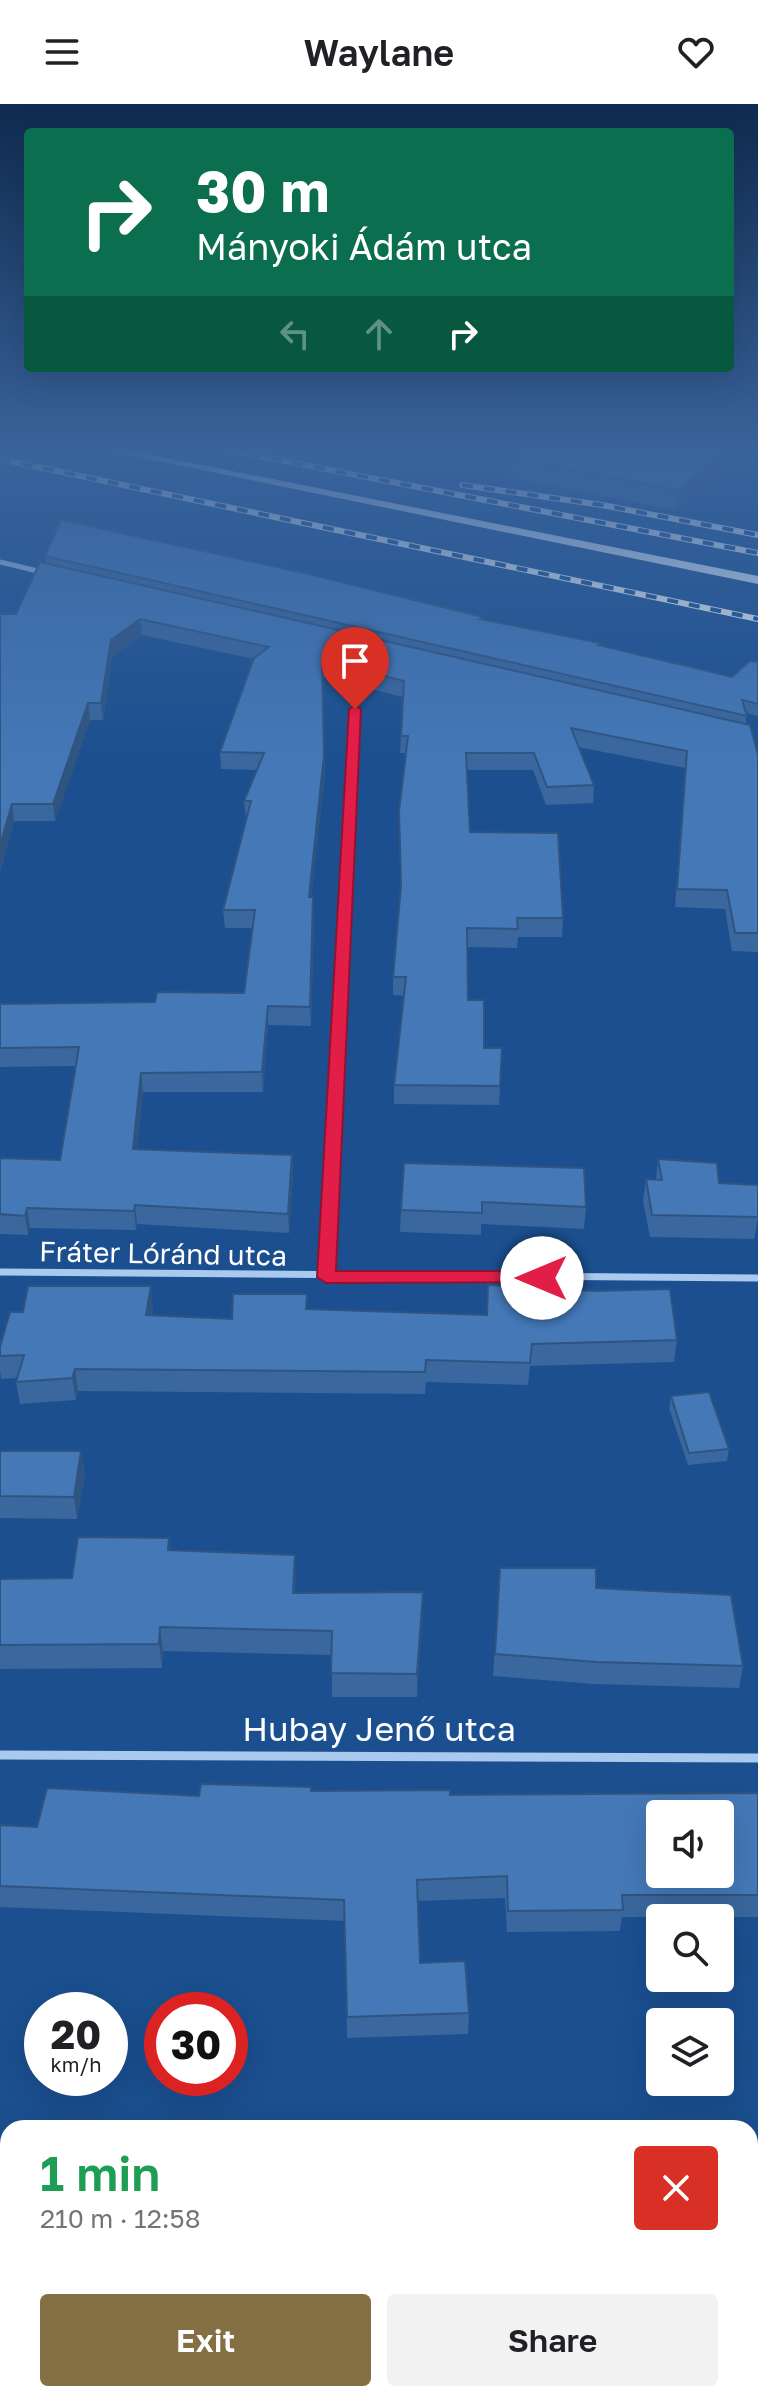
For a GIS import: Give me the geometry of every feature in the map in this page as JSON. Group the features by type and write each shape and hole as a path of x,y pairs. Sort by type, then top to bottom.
{"main road":[{"path":"624,553 758,580"},
{"path":"683,553 758,568"}],"street":[{"path":"1,564 48,573"},
{"path":"343,642 388,652"},
{"path":"326,1277 358,645"},
{"name":"Fráter Lóránd utca","path":"0,1272 326,1277 758,1278"},
{"name":"Hubay Jenő utca","path":"0,1755 758,1758"}],"building":[{"path":"46,553 214,553 483,617 480,619 600,643 598,645 732,677 750,661 758,662 758,704 742,700 747,716 45,556"},
{"path":"40,562 352,633 349,667 322,661 324,755 309,897 313,897 310,1007 268,1006 262,1072 141,1073 133,1149 292,1155 288,1214 135,1205 134,1211 27,1208 25,1216 0,1214 0,1158 60,1160 79,1047 0,1048 0,1004 155,1002 157,992 244,993 255,910 223,910 251,801 244,801 264,753 220,752 254,658 269,647 140,619 111,640 101,703 88,703 53,804 12,804 0,845 0,614 16,614"},
{"path":"363,636 750,725 758,755 758,933 735,933 727,890 677,889 687,751 571,728 594,785 547,787 534,753 466,753 470,832 558,833 563,918 517,918 518,929 467,928 468,1000 484,1000 484,1048 502,1048 500,1086 394,1085 406,977 393,977 401,885 399,811 408,736 401,736 404,681 361,670"},
{"path":"658,1159 717,1163 719,1183 758,1185 758,1217 652,1215 646,1179 662,1180"},
{"path":"404,1163 584,1168 586,1207 482,1202 482,1213 401,1210"},
{"path":"488,1285 595,1291 670,1289 677,1340 532,1344 530,1363 426,1360 425,1372 75,1369 72,1378 16,1382 24,1355 0,1356 10,1312 23,1312 28,1286 151,1286 146,1315 232,1319 233,1294 307,1294 306,1309 487,1315"},
{"path":"709,1392 729,1449 689,1453 671,1396"},
{"path":"0,1451 81,1451 74,1497 0,1496"},
{"path":"78,1537 169,1538 168,1550 295,1555 293,1593 423,1592 417,1674 331,1673 332,1631 160,1627 159,1644 0,1645 0,1579 72,1578"},
{"path":"500,1568 596,1568 596,1588 731,1595 743,1666 597,1662 495,1654"},
{"path":"201,1784 311,1787 311,1791 450,1790 450,1795 758,1793 758,1895 622,1895 623,1910 508,1911 507,1876 417,1880 420,1963 465,1961 469,2013 347,2017 344,1900 0,1886 0,1825 37,1827 47,1788 199,1796"}],"railway":[{"path":"446,553 758,619"}],"route":[{"path":"355,709 326,1277 542,1278"}]}
